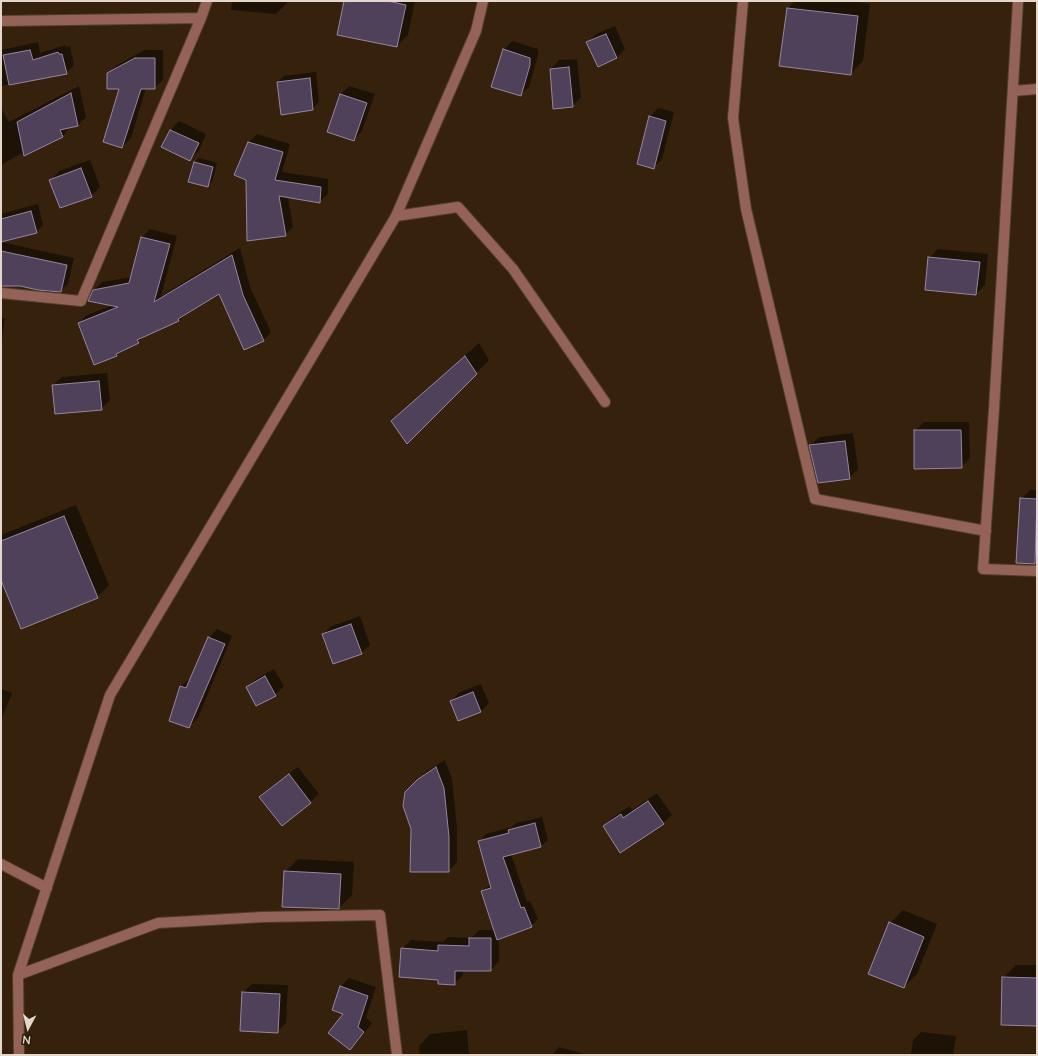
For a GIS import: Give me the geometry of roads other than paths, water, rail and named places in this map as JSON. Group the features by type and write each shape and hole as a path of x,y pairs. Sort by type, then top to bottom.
{"street":[{"path":"1,293 81,301 207,1"},
{"path":"19,1055 18,975 110,695 396,216 476,31 483,1"},
{"path":"742,1 733,118 746,209 815,499 986,531"},
{"path":"1018,1 995,401 983,569 1037,571"},
{"path":"1,21 201,18"},
{"path":"1013,91 1037,89"},
{"path":"396,216 458,207 513,269 605,402"},
{"path":"1,864 46,888"},
{"path":"18,975 158,923 263,917 380,915 397,1055"}]}
